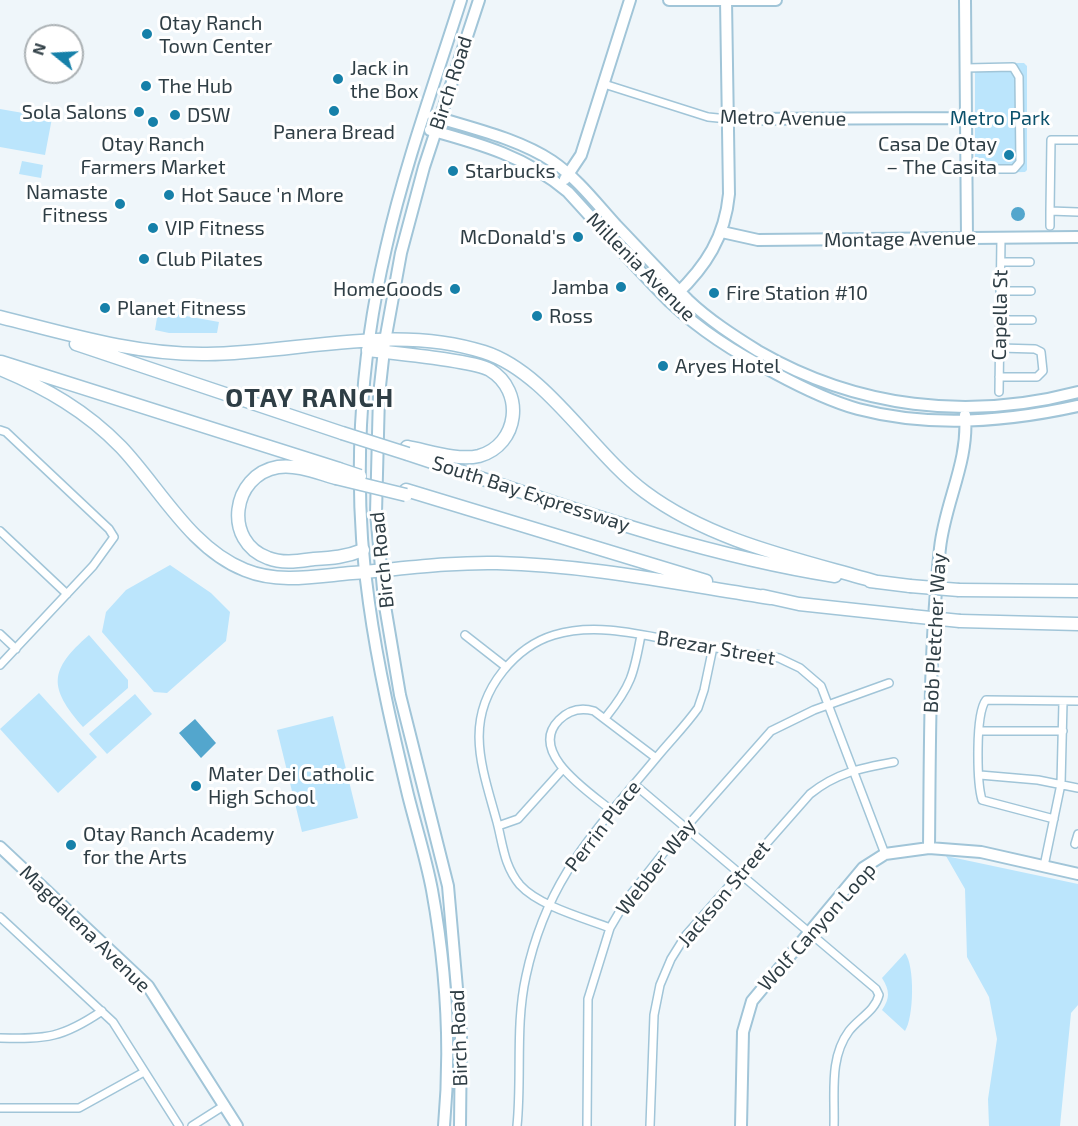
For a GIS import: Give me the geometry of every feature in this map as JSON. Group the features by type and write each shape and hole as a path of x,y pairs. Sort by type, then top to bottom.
{"highway":[{"path":"0,318 113,345 180,354 384,346 480,366 503,381 513,400 514,416 509,431 500,444 486,453 464,457 407,451"},
{"name":"South Bay Expressway","path":"0,318 345,434 407,451 694,545 793,569 910,586 959,590 1078,591"},
{"path":"384,346 410,340 462,347 501,358 532,379 631,481 679,514 757,547 877,582"},
{"path":"0,362 338,474"},
{"path":"0,369 48,391 93,421 123,448 199,538 229,563 252,573 283,578 472,563 536,565 598,571 771,598"},
{"path":"338,474 290,467 263,472 250,483 241,497 237,513 240,530 256,552 279,561 346,557 363,550"},
{"name":"South Bay Expressway","path":"338,474 406,493 419,494 612,555 771,598 960,621 1078,624"}],"street":[{"name":"Birch Road","path":"444,1126 447,1042 440,952 432,889 384,698 365,572 359,513 363,393 368,345 385,250 424,113 461,0"},
{"name":"Birch Road","path":"460,1126 461,1034 447,886 400,695 381,571 376,513 379,395 384,346 401,254 435,132 479,0"},
{"path":"561,186 581,155 630,0"},
{"path":"669,0 776,0"},
{"path":"965,0 967,238"},
{"path":"670,301 701,270 722,232 729,194 726,1"},
{"path":"966,68 1013,68 1019,75 1020,162 1014,169 967,169"},
{"name":"Metro Avenue","path":"604,84 708,117 728,119 967,118"},
{"name":"Millenia Avenue","path":"424,113 516,143 550,160 568,174 680,291 726,330 774,360 824,383 890,402 965,408 1012,404 1076,392"},
{"name":"Millenia Avenue","path":"420,127 509,154 541,170 561,186 670,301 707,333 744,357 819,394 857,409 913,420 966,422 1078,405"},
{"path":"1050,226 1051,140 1078,140"},
{"path":"1050,211 1078,212"},
{"name":"Montage Avenue","path":"722,232 758,240 1078,237"},
{"name":"Capella St","path":"999,392 1001,238"},
{"path":"1001,262 1030,262"},
{"path":"1000,291 1031,291"},
{"path":"1000,320 1032,320"},
{"path":"999,377 1037,377 1042,372 1043,363 1042,355 1037,349 1000,348"},
{"path":"819,394 824,383"},
{"path":"1076,392 1078,405"},
{"name":"Bob Pletcher Way","path":"929,849 931,641 944,521 962,465 965,408"},
{"path":"0,430 109,529 114,537 110,545 67,594 0,665"},
{"path":"0,531 67,594"},
{"name":"Brezar Street","path":"610,928 533,896 514,877 503,854 498,826 480,762 478,738 488,693 506,667 531,646 556,635 584,629 641,635 779,658 800,668 820,686 885,854"},
{"path":"0,634 16,649"},
{"path":"465,635 506,667"},
{"path":"606,717 622,697 633,677 641,635"},
{"name":"Perrin Place","path":"517,1126 524,984 536,935 549,903 570,863 611,810 698,708 713,647"},
{"name":"Webber Way","path":"587,1126 588,999 610,928 637,885 771,731 828,704 889,683"},
{"path":"1054,819 982,800 978,752 979,716 986,700 1078,701"},
{"path":"1044,866 1061,783 1063,702"},
{"path":"611,810 563,769 550,747 551,732 556,723 565,714 585,708 606,717 656,758"},
{"path":"979,730 1063,731"},
{"name":"Jackson Street","path":"650,1126 654,1015 660,985 681,942 810,794 831,778 853,769 894,762"},
{"path":"498,826 518,819 563,769"},
{"path":"980,776 1017,777 1061,783 1078,788"},
{"path":"634,784 741,872 809,934 876,989 879,995 877,1003 851,1028 840,1044 835,1060 834,1126"},
{"path":"1075,844 1078,834"},
{"name":"Magdalena Avenue","path":"0,847 148,986 237,1126"},
{"name":"Wolf Canyon Loop","path":"741,1126 743,1032 747,1013 759,991 863,868 885,854 929,849 981,852 1078,874"},
{"path":"0,917 102,1011 179,1126"},
{"path":"0,1038 42,1039 58,1036 102,1011"},
{"path":"0,1108 79,1108 144,1072"},
{"path":"192,1126 225,1105"},
{"name":"Magdalena Avenue","path":"225,1105 245,1126"}],"green space":[{"name":"Metro Park","path":"975,63 1024,63 1027,66 1027,170 1025,172 975,173"},
{"path":"0,109 52,118 45,155 0,147"},
{"path":"22,161 43,165 41,178 19,174"},
{"path":"164,312 219,322 217,333 169,333 155,330 157,318"},
{"path":"170,565 211,593 230,612 226,641 167,693 154,692 102,632 106,612 126,590"},
{"path":"89,635 128,680 128,688 83,727 64,701 59,690 58,679 60,669 66,659"},
{"path":"39,693 97,757 58,793 0,729"},
{"path":"135,694 152,714 107,754 89,734"},
{"path":"333,716 358,818 302,832 277,730"},
{"path":"946,856 1078,884 1078,1005 1071,1013 1060,1126 989,1126 988,1099 997,1039 989,997 967,957 965,889"},
{"path":"905,953 912,980 912,1004 905,1031 882,1010 888,994 882,978"}],"water":[{"path":"1018,207 1023,209 1025,214 1023,219 1018,221 1013,219 1011,214 1013,209"},
{"path":"195,719 216,743 201,758 179,733"}],"place":[{"name":"Otay Ranch Town Center","path":"147,34"},
{"name":"Jack in the Box","path":"338,79"},
{"name":"The Hub","path":"146,86"},
{"name":"Panera Bread","path":"334,111"},
{"name":"Sola Salons","path":"139,112"},
{"name":"DSW","path":"175,115"},
{"name":"Otay Ranch Farmers Market","path":"153,122"},
{"name":"Casa De Otay – The Casita","path":"1009,155"},
{"name":"Starbucks","path":"453,171"},
{"name":"Hot Sauce 'n More","path":"169,195"},
{"name":"Namaste Fitness","path":"120,204"},
{"name":"VIP Fitness","path":"153,228"},
{"name":"McDonald's","path":"578,237"},
{"name":"Club Pilates","path":"144,259"},
{"name":"Jamba","path":"621,287"},
{"name":"HomeGoods","path":"455,289"},
{"name":"Fire Station #10","path":"714,293"},
{"name":"Planet Fitness","path":"105,308"},
{"name":"Ross","path":"537,316"},
{"name":"Aryes Hotel","path":"663,366"},
{"name":"Mater Dei Catholic High School","path":"196,786"},
{"name":"Otay Ranch Academy for the Arts","path":"71,845"}],"district":[{"name":"OTAY RANCH","path":"310,398"}]}
